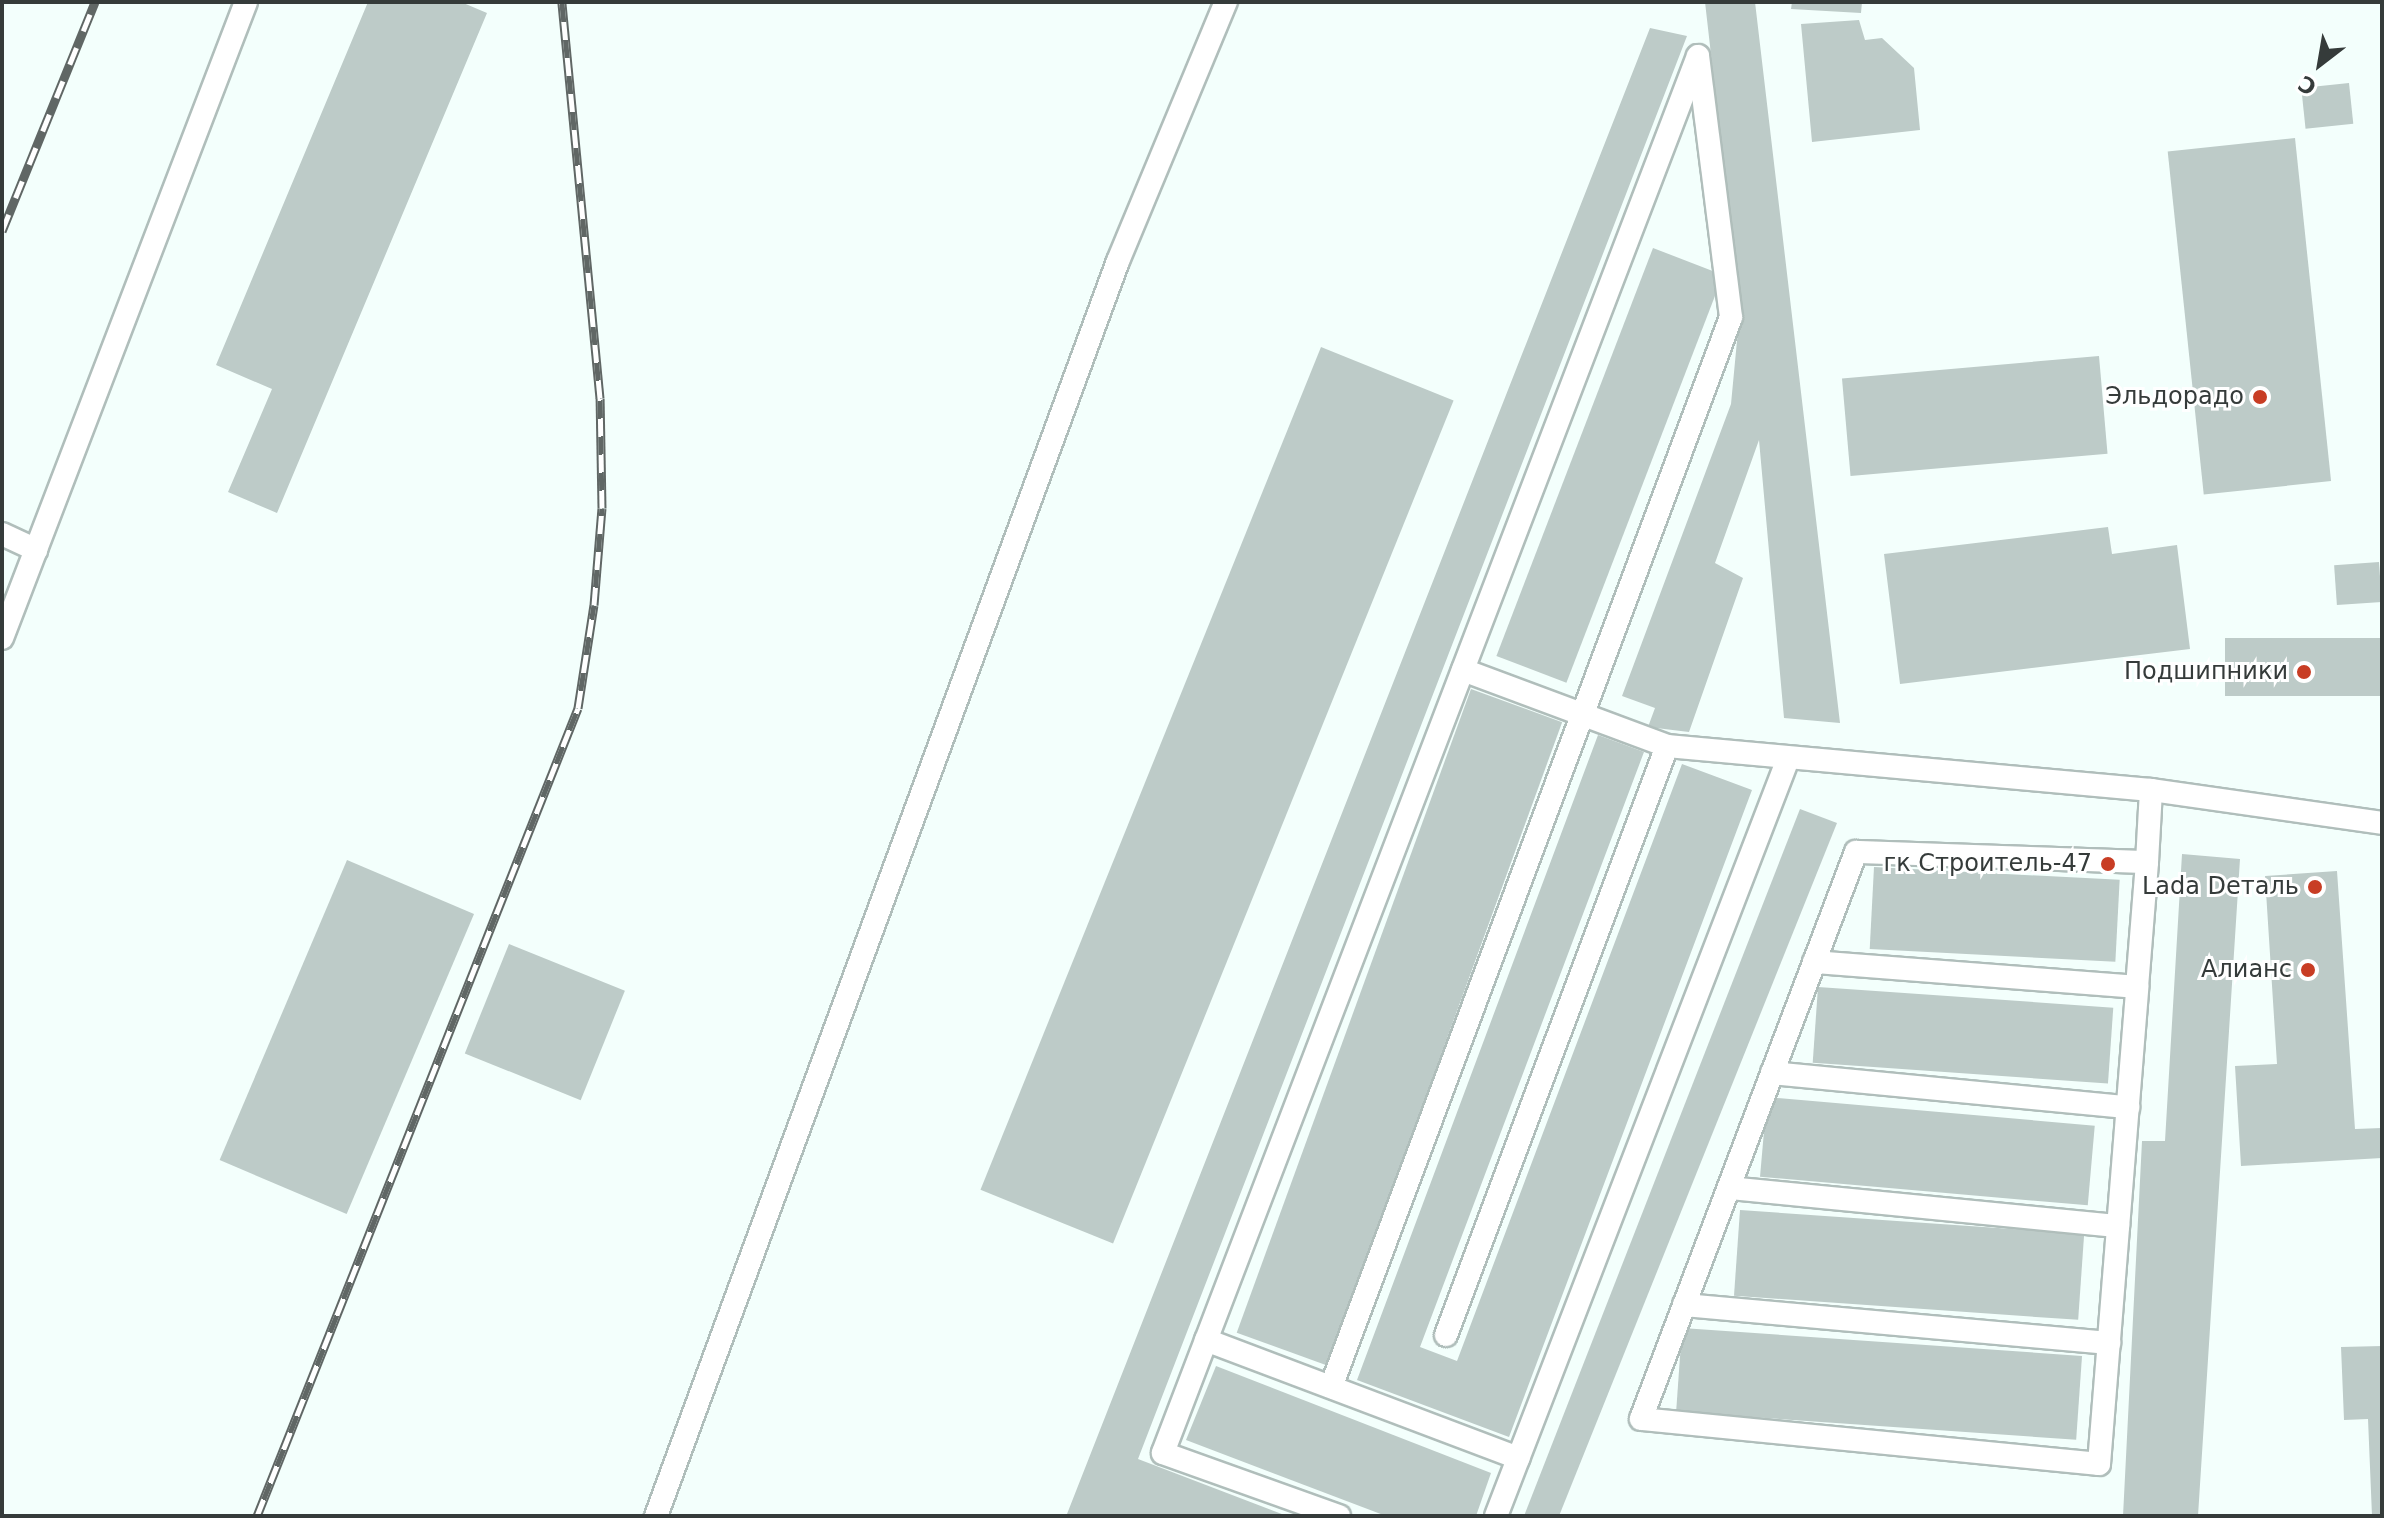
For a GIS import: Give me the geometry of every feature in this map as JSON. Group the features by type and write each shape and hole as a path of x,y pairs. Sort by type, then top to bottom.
{"lane":[{"path":"2,638 246,2"},
{"path":"656,1516 1118,261 1226,2"},
{"path":"1331,1387 1585,715 1731,317 1698,56 1163,1453 1339,1516"},
{"path":"2,534 37,550"},
{"path":"1463,670 1667,746 2151,790 2382,823"},
{"path":"1446,1335 1667,746"},
{"path":"1496,1516 1788,759"},
{"path":"2147,862 1856,852 1641,1419 2099,1464 2147,862 2151,790"},
{"path":"1814,962 2137,987"},
{"path":"1772,1073 2128,1107"},
{"path":"1729,1188 2118,1226"},
{"path":"1684,1305 2109,1343"},
{"path":"1206,1340 1518,1458"}],"building":[{"path":"368,2 461,2 487,13 277,513 228,492 272,389 216,365"},
{"path":"1705,2 1755,2 1840,723 1784,718 1759,440 1715,563 1743,578 1689,732 1648,727 1655,708 1622,696 1731,404 1740,309"},
{"path":"1792,2 1862,2 1861,13 1791,9"},
{"path":"1859,20 1865,40 1882,38 1914,68 1920,130 1812,142 1801,24"},
{"path":"1650,28 1687,36 1138,1459 1287,1516 1067,1514"},
{"path":"2349,83 2353,124 2306,129 2301,88"},
{"name":"Эльдорадо","path":"2295,138 2331,481 2204,494 2168,151"},
{"path":"1653,248 1723,275 1566,683 1496,656"},
{"path":"1321,347 1454,401 1113,1243 980,1190"},
{"path":"2099,356 2108,454 1851,476 1842,378"},
{"path":"2108,527 2112,554 2177,545 2190,649 1900,684 1884,554"},
{"path":"2379,562 2382,602 2337,605 2334,565"},
{"name":"Подшипники","path":"2225,638 2382,638 2382,696 2225,696"},
{"path":"1471,689 1562,722 1328,1366 1237,1333"},
{"path":"1598,735 1644,752 1420,1347 1457,1361 1682,764 1752,790 1509,1437 1357,1380"},
{"path":"1800,809 1837,823 1559,1516 1524,1516"},
{"path":"2182,854 2240,859 2198,1516 2123,1516 2142,1141 2165,1141"},
{"path":"347,860 474,914 347,1214 220,1160"},
{"path":"1874,867 2120,880 2115,962 1870,949"},
{"name":"Алианс","path":"2337,871 2355,1129 2382,1128 2382,1158 2241,1166 2235,1066 2277,1064 2265,876"},
{"path":"509,944 625,991 581,1100 465,1053"},
{"path":"1818,987 2113,1008 2108,1083 1813,1063"},
{"path":"1767,1097 2095,1126 2088,1205 1760,1177"},
{"path":"1740,1210 2084,1234 2078,1320 1734,1296"},
{"path":"1682,1328 2082,1356 2076,1440 1676,1412"},
{"path":"2382,1346 2382,1516 2372,1516 2368,1419 2344,1420 2341,1347"},
{"path":"1216,1366 1491,1473 1476,1516 1386,1516 1186,1440"}],"railway":[{"path":"2,231 95,2"},
{"path":"257,1516 578,708 594,605 602,508 600,398 562,2"}],"place":[{"name":"Эльдорадо","path":"2260,397"},
{"name":"Подшипники","path":"2304,672"},
{"name":"гк Строитель-47","path":"2108,864"},
{"name":"Lada Dеталь","path":"2315,887"},
{"name":"Алианс","path":"2308,970"}]}
